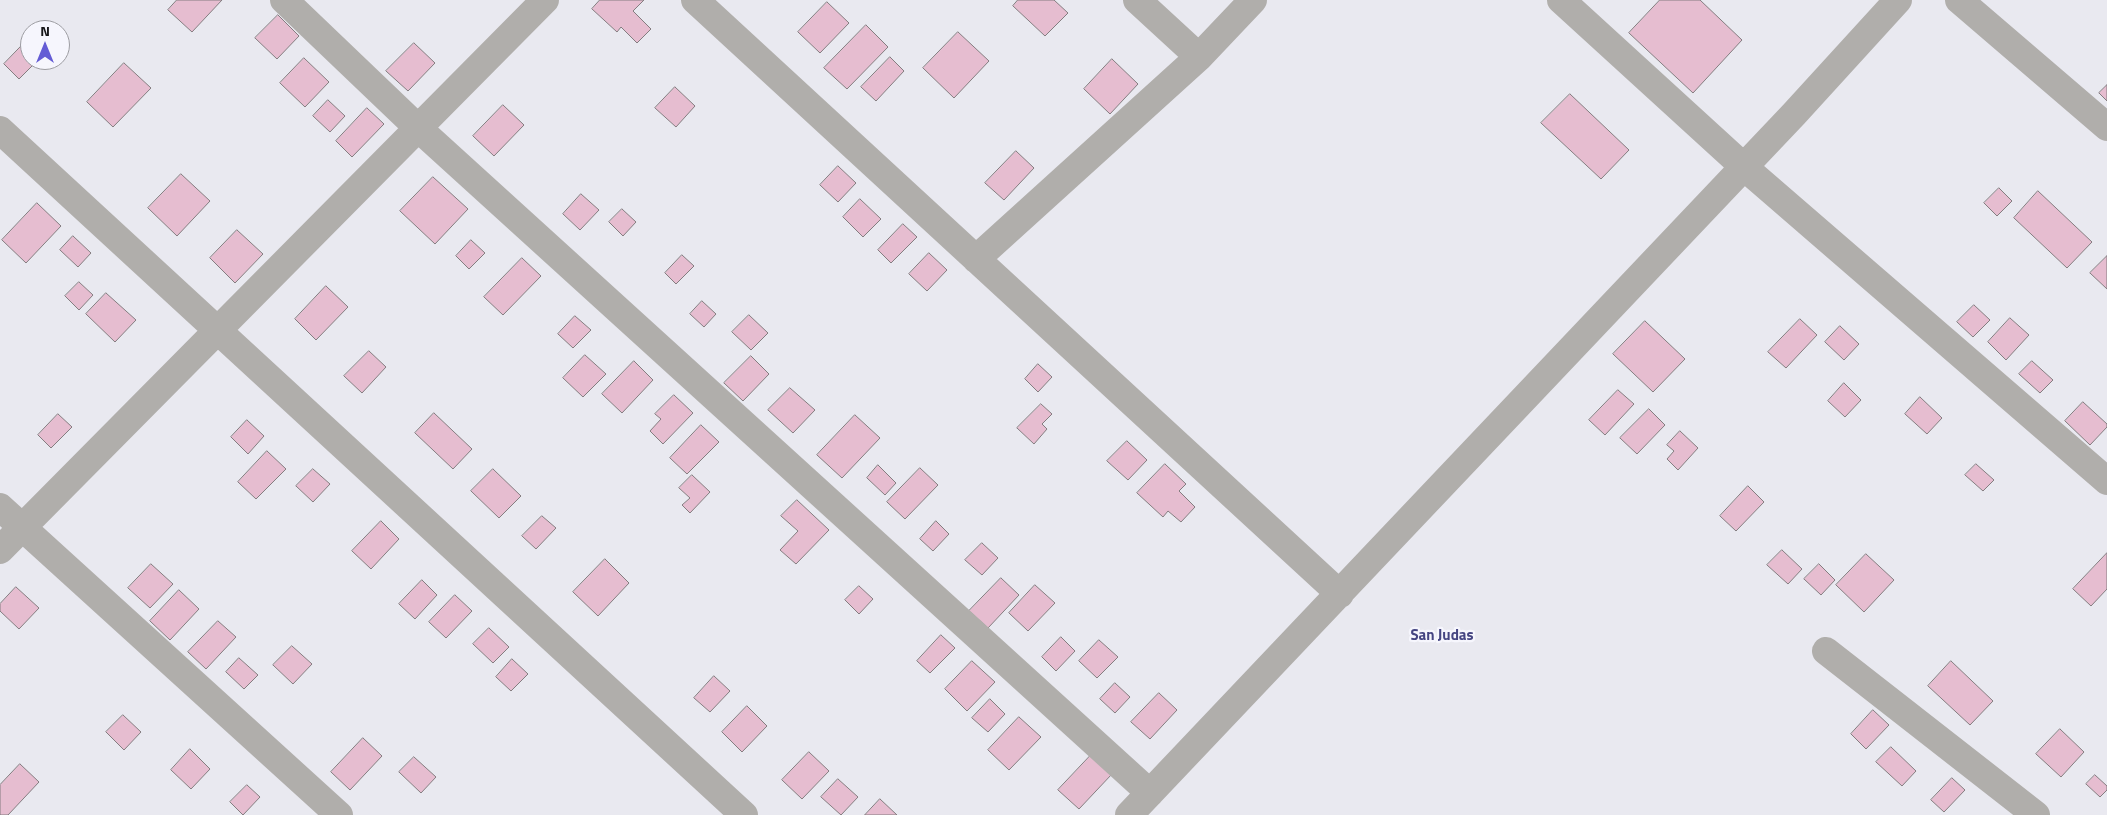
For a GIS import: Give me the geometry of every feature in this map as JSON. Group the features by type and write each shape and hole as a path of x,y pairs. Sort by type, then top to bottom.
{"street":[{"path":"284,0 418,128 1150,793"},
{"path":"0,550 545,0"},
{"path":"695,0 1340,594"},
{"path":"1137,0 1199,57"},
{"path":"976,259 1199,57 1254,0"},
{"path":"1561,0 1744,167 2107,481"},
{"path":"1129,815 1744,167 1898,0"},
{"path":"1959,0 2107,126"},
{"path":"0,130 744,815"},
{"path":"0,507 339,815"},
{"path":"1826,651 2036,815"}],"building":[{"path":"177,0 222,0 192,32 168,10"},
{"path":"600,0 644,0 633,11 651,29 637,43 621,27 617,32 592,9"},
{"path":"1018,0 1054,0 1068,13 1045,36 1013,6"},
{"path":"1660,0 1700,0 1742,40 1693,93 1629,33"},
{"path":"827,2 849,23 820,53 798,32"},
{"path":"278,15 299,36 277,59 255,38"},
{"path":"866,25 888,47 847,89 824,68"},
{"path":"958,32 989,61 954,98 923,68"},
{"path":"414,43 435,63 408,91 386,71"},
{"path":"20,47 20,70 28,70 19,79 4,64"},
{"path":"890,57 904,71 876,101 861,87"},
{"path":"304,58 329,82 305,107 280,83"},
{"path":"1112,59 1138,84 1110,114 1084,89"},
{"path":"124,63 151,88 113,127 87,102"},
{"path":"2107,85 2107,101 2099,93"},
{"path":"675,87 695,106 676,127 655,108"},
{"path":"1570,94 1629,150 1601,179 1541,123"},
{"path":"328,100 345,116 330,132 313,116"},
{"path":"503,105 524,125 494,156 473,136"},
{"path":"367,108 384,124 352,157 336,141"},
{"path":"1016,151 1034,168 1004,200 985,183"},
{"path":"838,166 856,183 838,202 820,185"},
{"path":"181,174 210,201 177,236 148,208"},
{"path":"433,177 468,209 435,244 400,211"},
{"path":"1999,188 2012,201 1997,216 1984,203"},
{"path":"2038,191 2092,242 2067,268 2014,218"},
{"path":"581,194 599,210 580,230 563,214"},
{"path":"860,199 881,219 863,237 843,217"},
{"path":"37,203 61,226 26,263 2,240"},
{"path":"622,209 636,222 623,236 609,222"},
{"path":"903,224 917,237 891,263 878,250"},
{"path":"237,230 263,254 235,283 210,258"},
{"path":"73,236 91,253 78,267 60,250"},
{"path":"471,240 485,253 469,269 456,256"},
{"path":"929,253 947,270 927,291 909,274"},
{"path":"682,255 694,266 676,284 665,273"},
{"path":"2107,256 2107,289 2090,273"},
{"path":"522,258 541,276 503,315 484,297"},
{"path":"79,282 93,295 79,310 65,296"},
{"path":"326,286 348,307 316,340 295,319"},
{"path":"106,293 136,320 115,342 86,314"},
{"path":"702,301 716,314 704,327 690,314"},
{"path":"1974,305 1990,320 1973,337 1957,322"},
{"path":"749,315 768,333 751,350 732,332"},
{"path":"575,316 591,330 573,348 558,334"},
{"path":"2010,318 2029,335 2006,360 1988,342"},
{"path":"1800,319 1817,335 1786,368 1768,352"},
{"path":"1645,321 1685,359 1653,392 1613,354"},
{"path":"1840,326 1859,344 1844,360 1825,342"},
{"path":"369,351 386,367 362,393 344,376"},
{"path":"585,355 606,374 583,397 563,378"},
{"path":"751,356 769,374 743,401 724,383"},
{"path":"634,361 653,380 622,413 602,394"},
{"path":"2032,361 2053,380 2040,393 2019,374"},
{"path":"1038,364 1052,377 1038,392 1025,379"},
{"path":"1844,383 1861,400 1845,417 1828,401"},
{"path":"790,388 815,410 793,433 768,410"},
{"path":"1618,390 1634,404 1605,435 1589,420"},
{"path":"674,395 693,413 663,444 650,431 661,419 655,414"},
{"path":"1920,397 1942,418 1927,434 1905,414"},
{"path":"2083,402 2107,424 2107,427 2090,445 2065,421"},
{"path":"1041,404 1052,414 1042,424 1047,429 1034,444 1017,428"},
{"path":"1649,409 1665,425 1637,454 1620,438"},
{"path":"434,413 472,449 453,469 415,433"},
{"path":"58,414 72,427 51,448 38,435"},
{"path":"855,415 880,438 842,478 817,455"},
{"path":"247,420 264,436 248,454 231,437"},
{"path":"701,425 719,442 687,474 670,458"},
{"path":"1680,431 1698,448 1678,470 1667,459 1674,451 1667,445"},
{"path":"1127,441 1147,460 1128,480 1107,461"},
{"path":"267,451 286,469 256,499 238,482"},
{"path":"1165,464 1186,484 1179,491 1195,507 1181,522 1168,511 1163,517 1137,493"},
{"path":"1976,464 1994,480 1983,491 1965,475"},
{"path":"878,465 896,483 885,495 867,478"},
{"path":"920,468 938,485 905,519 887,502"},
{"path":"313,469 330,484 313,502 296,486"},
{"path":"493,469 521,496 499,518 471,491"},
{"path":"692,475 710,492 690,513 682,505 690,498 679,488"},
{"path":"1748,486 1764,502 1736,531 1720,516"},
{"path":"797,500 829,530 796,564 780,550 798,531 781,516"},
{"path":"542,516 556,528 536,549 522,536"},
{"path":"381,521 399,539 371,569 352,551"},
{"path":"936,521 949,534 933,551 920,539"},
{"path":"982,543 998,558 982,575 965,560"},
{"path":"1782,550 1802,569 1788,584 1767,565"},
{"path":"2107,553 2107,589 2091,606 2073,589"},
{"path":"1866,554 1894,580 1864,612 1836,585"},
{"path":"605,559 629,583 598,616 573,592"},
{"path":"151,564 173,584 150,608 128,588"},
{"path":"1819,564 1835,580 1821,595 1804,579"},
{"path":"1001,578 1019,595 988,628 969,611"},
{"path":"422,580 437,595 415,619 399,604"},
{"path":"1035,585 1055,603 1028,631 1009,613"},
{"path":"859,586 873,599 859,614 845,600"},
{"path":"16,587 39,608 19,629 0,611 0,604"},
{"path":"179,590 199,609 170,640 150,621"},
{"path":"455,595 472,611 446,638 429,622"},
{"path":"218,621 236,637 206,669 188,652"},
{"path":"489,628 509,647 493,663 473,644"},
{"path":"941,635 955,648 930,673 917,661"},
{"path":"1061,637 1075,651 1056,671 1042,657"},
{"path":"1099,640 1118,657 1097,678 1079,661"},
{"path":"292,646 312,664 293,684 273,665"},
{"path":"239,658 258,675 244,689 226,672"},
{"path":"512,659 528,674 511,691 496,677"},
{"path":"972,661 995,682 967,711 945,689"},
{"path":"1951,661 1993,701 1970,725 1928,686"},
{"path":"714,676 730,691 710,712 694,698"},
{"path":"1115,683 1130,697 1115,713 1100,699"},
{"path":"1159,693 1177,710 1150,739 1131,722"},
{"path":"990,699 1005,714 988,732 972,718"},
{"path":"747,706 767,726 742,752 722,732"},
{"path":"1873,710 1889,725 1866,749 1851,734"},
{"path":"123,715 141,732 124,750 106,732"},
{"path":"1019,717 1041,737 1009,770 988,750"},
{"path":"2060,729 2084,752 2061,777 2036,754"},
{"path":"363,738 382,756 350,790 331,772"},
{"path":"1891,747 1916,771 1902,786 1876,762"},
{"path":"190,749 210,769 191,789 171,770"},
{"path":"809,752 829,771 802,799 782,780"},
{"path":"1092,754 1112,774 1079,809 1058,790"},
{"path":"414,757 436,777 421,793 399,772"},
{"path":"20,764 39,782 8,815 0,815 0,785"},
{"path":"2095,775 2107,786 2107,790 2100,797 2086,784"},
{"path":"1952,778 1965,790 1944,812 1931,800"},
{"path":"838,779 858,797 841,815 821,797"},
{"path":"247,785 260,797 243,815 230,802"},
{"path":"880,799 897,815 865,815"}],"district":[{"name":"San Judas","path":"1442,636"}]}
